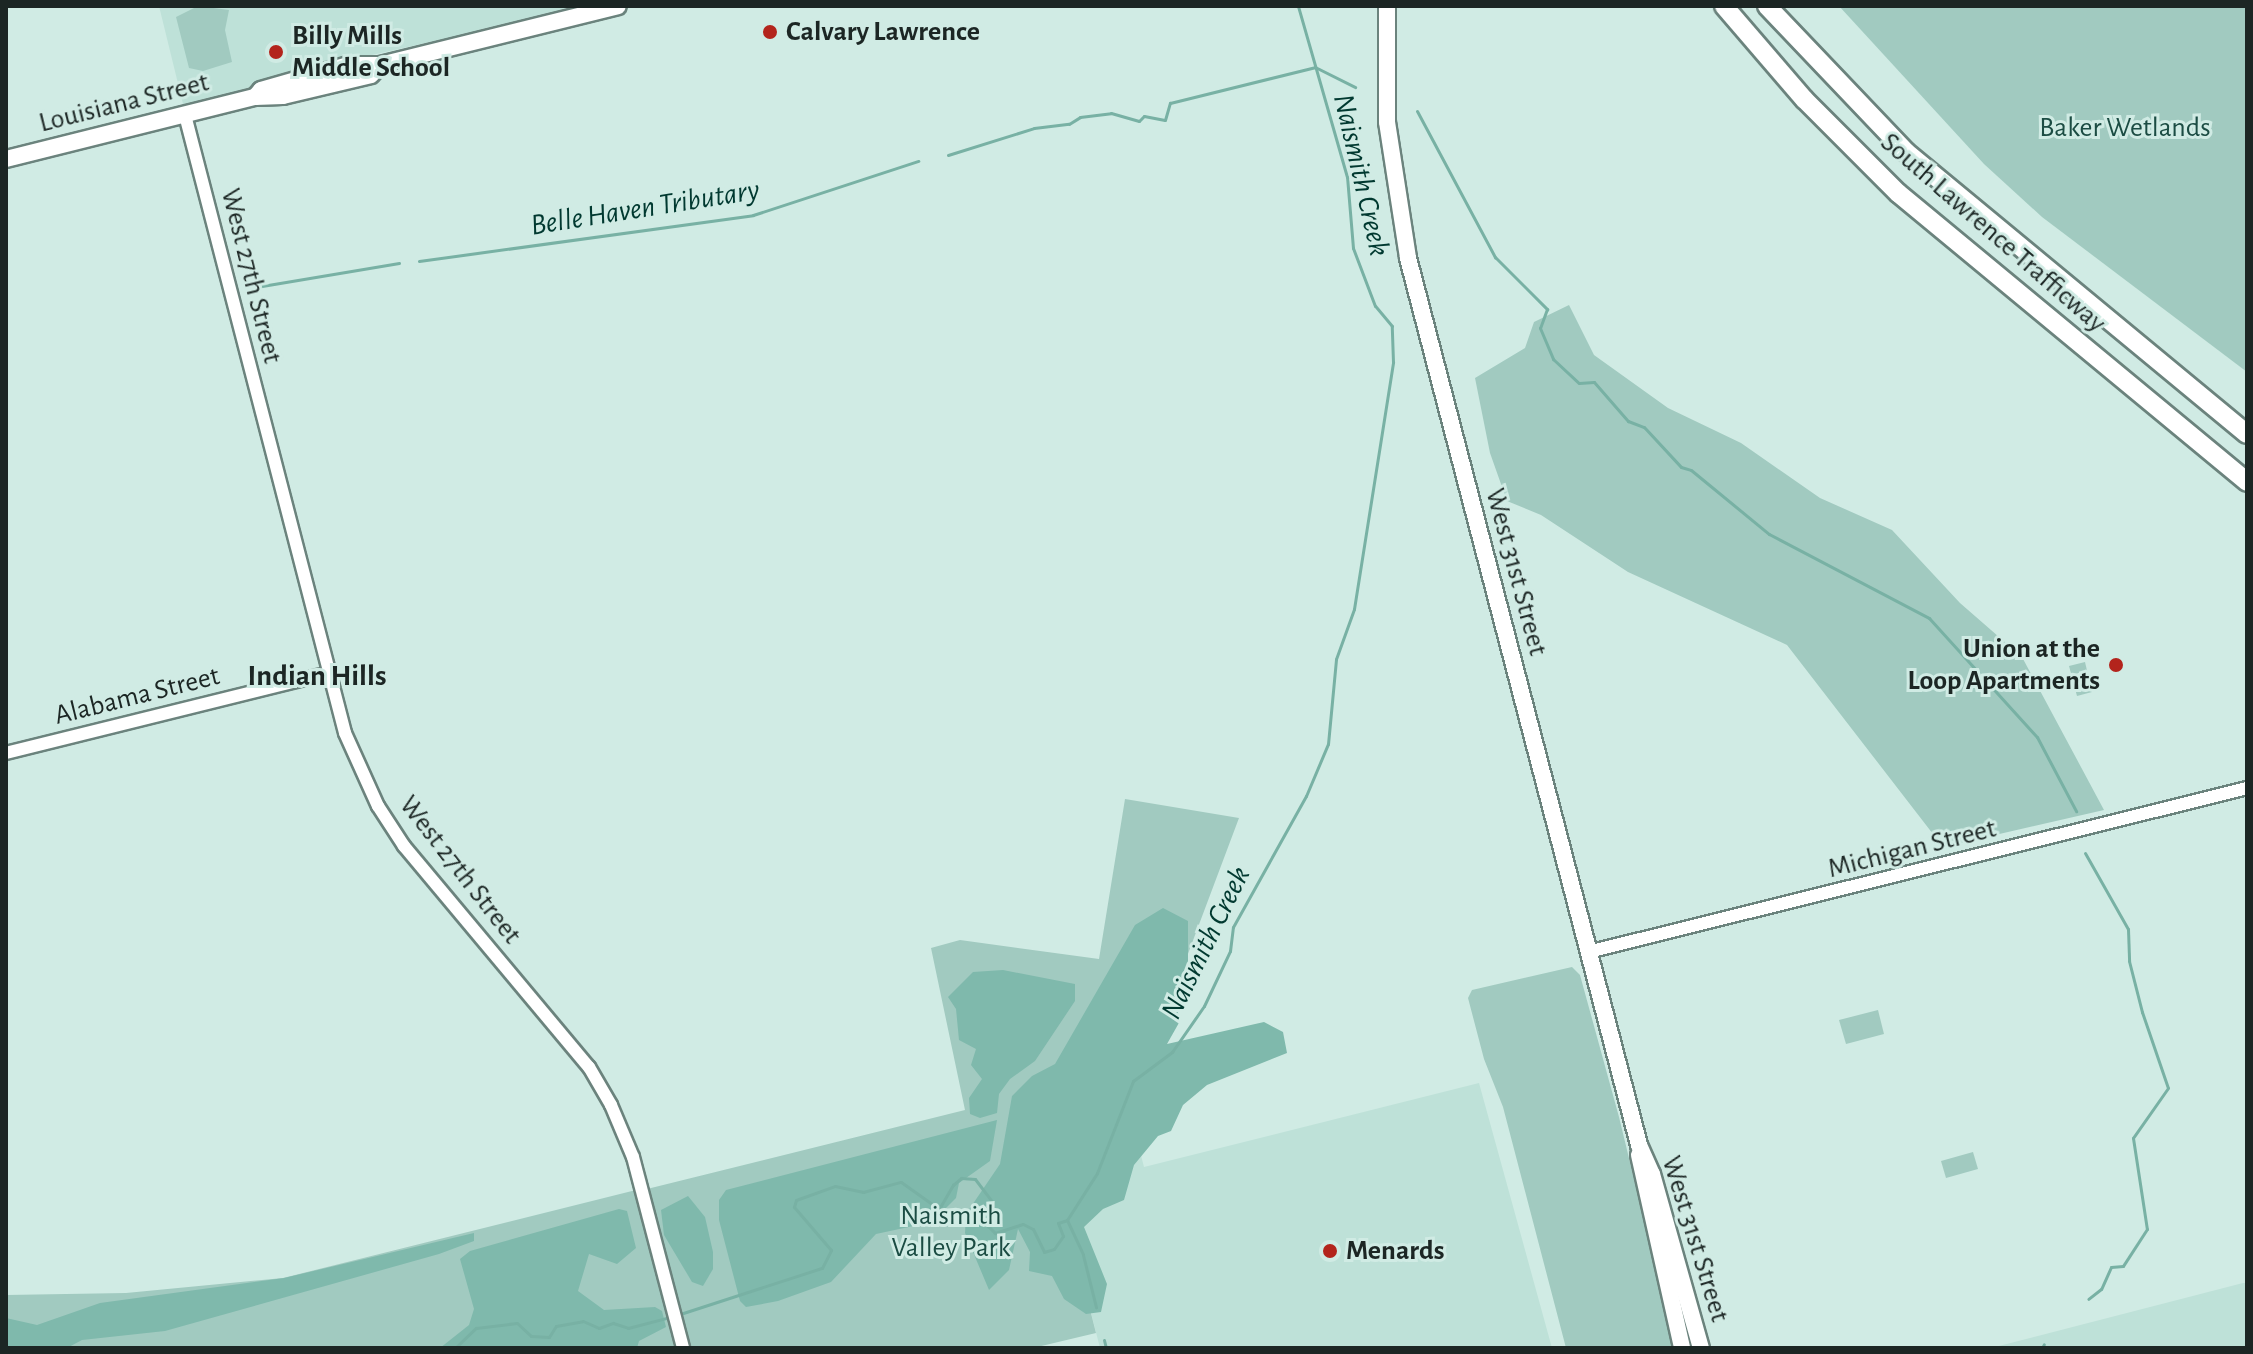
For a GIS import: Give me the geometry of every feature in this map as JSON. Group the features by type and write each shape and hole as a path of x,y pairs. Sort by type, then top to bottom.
{"highway":[{"name":"South Lawrence Trafficway","path":"1724,6 1825,121 1898,193 2247,482"},
{"name":"South Lawrence Trafficway","path":"1767,6 1906,152 2247,434"}],"main road":[{"name":"Louisiana Street","path":"6,159 255,97 261,90 348,65 380,65 618,6"},
{"name":"West 31st Street","path":"1387,6 1387,122 1403,239 1639,1145 1652,1174 1701,1348"},
{"name":"West 31st Street","path":"1639,1145 1640,1174 1682,1348"}],"street":[{"name":"West 27th Street","path":"185,115 326,674 363,776 395,834 589,1067 611,1105 633,1157 683,1348"},
{"name":"Alabama Street","path":"6,753 326,674"},
{"name":"Michigan Street","path":"1588,952 2247,788"}],"shaded area":[{"name":"Billy Mills Middle School","path":"159,6 590,6 314,68 184,108"},
{"path":"1163,908 1188,921 1188,967 1175,1001 1180,1021 1167,1044 1264,1022 1283,1032 1287,1053 1207,1085 1183,1105 1171,1131 1158,1136 1134,1165 1124,1200 1103,1209 1084,1227 1107,1284 1101,1312 1086,1314 1064,1299 1052,1276 1029,1271 1030,1252 1018,1229 1009,1270 989,1290 965,1233 966,1214 1000,1164 1012,1096 1032,1076 1055,1064 1135,925"},
{"path":"1003,970 1075,984 1075,1001 1035,1061 1010,1079 999,1094 997,1113 980,1118 970,1114 969,1098 982,1079 971,1065 976,1049 959,1040 956,1009 948,997 973,972"},
{"path":"1119,1070 1144,1167 1479,1083 1552,1348 1100,1348 1035,1092"},
{"path":"997,1120 990,1161 959,1183 956,1198 932,1222 876,1234 831,1282 778,1301 746,1307 740,1301 719,1220 719,1200 726,1190"},
{"path":"688,1196 705,1217 713,1252 713,1269 703,1286 692,1282 664,1235 661,1210"},
{"path":"619,1209 627,1211 636,1248 617,1264 589,1254 578,1291 604,1310 655,1307 662,1311 666,1327 639,1341 637,1348 440,1348 469,1325 474,1309 460,1259 470,1251"},
{"path":"474,1233 474,1241 439,1254 165,1331 82,1340 67,1348 6,1348 6,1318 37,1325 100,1303 284,1278"},
{"path":"2247,1283 2247,1348 1991,1348"}],"green space":[{"path":"198,6 229,10 225,30 232,62 203,71 189,68 176,17"},
{"name":"Baker Wetlands","path":"1839,6 2247,6 2247,372 2042,217 1984,164"},
{"path":"1569,305 1594,355 1668,408 1741,443 1820,498 1892,530 1960,603 2022,657 2104,810 1943,847 1787,645 1628,572 1541,515 1507,501 1490,453 1475,378 1525,348 1534,322"},
{"path":"2085,662 2092,692 2077,696 2069,666"},
{"name":"Naismith Valley Park","path":"1125,799 1239,818 1147,1063 1035,1092 1096,1333 1033,1348 689,1348 647,1189 965,1110 931,948 960,940 1099,959"},
{"path":"1572,967 1580,975 1619,1117 1675,1348 1566,1348 1503,1107 1484,1059 1468,998 1472,990"},
{"path":"1878,1010 1884,1034 1846,1044 1839,1020"},
{"path":"1973,1152 1978,1169 1946,1178 1941,1161"},
{"path":"636,1190 677,1348 6,1348 6,1295 126,1293 283,1278"}],"waterway":[{"name":"Naismith Creek","path":"677,1315 822,1268 831,1250 794,1207 796,1200 835,1186 863,1192 901,1182 939,1209 953,1185 961,1178 975,1179 993,1203 988,1226 995,1233 1023,1224 1033,1229 1044,1252 1054,1249 1063,1236 1058,1223 1067,1220 1097,1173 1133,1081 1172,1052 1204,1006 1230,951 1233,927 1306,796 1328,744 1336,659 1354,609 1393,362 1392,326 1375,306 1353,248 1347,177 1298,6"},
{"name":"Belle Haven Tributary","path":"948,155 1034,128 1069,124 1080,117 1111,113 1139,121 1144,116 1165,120 1170,103 1315,67 1355,87"},
{"path":"1417,111 1495,257 1547,309 1540,328 1553,359 1579,383 1594,382 1628,421 1644,427 1681,467 1691,470 1769,534 1929,618 2037,737 2076,811"},
{"name":"Belle Haven Tributary","path":"419,261 753,215 918,161"},
{"name":"Belle Haven Tributary","path":"256,287 399,263"},
{"path":"2085,853 2128,929 2129,961 2142,1012 2168,1088 2133,1138 2147,1229 2123,1266 2111,1267 2101,1289 2088,1299"},
{"path":"1067,1220 1083,1255 1096,1307"},
{"name":"Naismith Creek","path":"455,1348 476,1328 517,1323 531,1336 549,1337 556,1326 583,1321 599,1328 613,1323 628,1328 670,1317"},
{"path":"1104,1340 1106,1348"},
{"path":"2042,1348 2044,1344"}],"place":[{"name":"Calvary Lawrence","path":"770,32"},
{"name":"Billy Mills Middle School","path":"276,52"},
{"name":"Union at the Loop Apartments","path":"2116,665"},
{"name":"Menards","path":"1330,1251"}],"district":[{"name":"Indian Hills","path":"317,676"}]}
